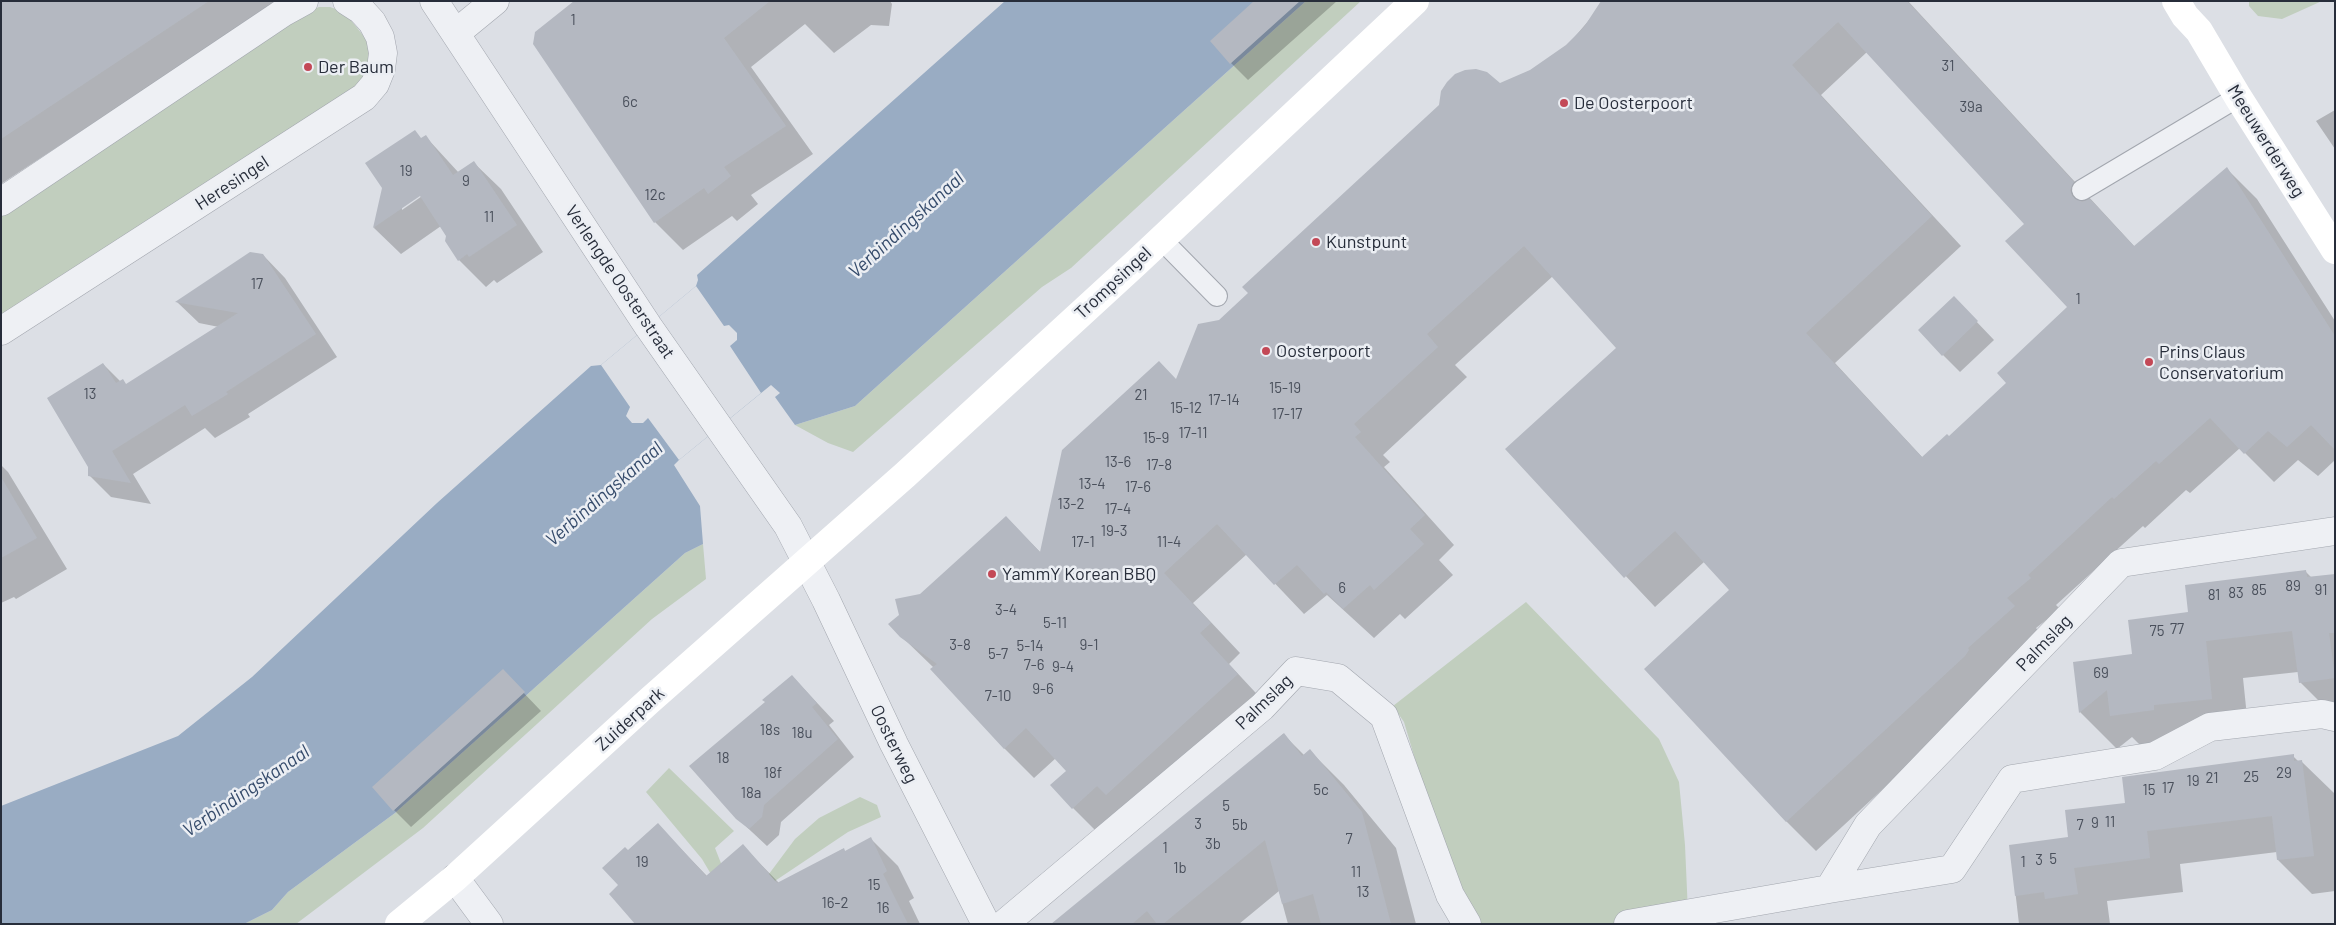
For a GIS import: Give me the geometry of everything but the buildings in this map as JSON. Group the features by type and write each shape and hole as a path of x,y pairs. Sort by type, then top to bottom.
{"main road":[{"name":"Trompsingel","path":"807,562 948,435 1415,1"},
{"name":"Meeuwerderweg","path":"2176,1 2199,31 2238,97 2335,250"},
{"path":"2199,31 2200,1"},
{"name":"Zuiderpark","path":"400,924 455,878 649,701 807,562"}],"street":[{"path":"1,202 284,12 304,1"},
{"name":"Heresingel","path":"1,331 364,97 375,84 381,69 383,53 380,37 372,22 361,10 347,1"},
{"name":"Verlengde Oosterstraat","path":"434,1 648,326 788,526 807,562"},
{"path":"456,33 495,1"},
{"name":"Palmslag","path":"1829,889 1868,825 2121,563 2335,530"},
{"name":"Oosterweg","path":"807,562 894,744 986,924"},
{"name":"Palmslag","path":"1004,924 1262,707 1296,671 1338,678 1384,716 1450,895 1467,924"},
{"path":"1628,924 1952,869 2012,779 2155,756 2210,727 2322,714 2335,717"},
{"path":"455,878 489,924"}],"lane":[{"path":"2082,190 2238,97"},
{"path":"1160,238 1217,296"}],"green space":[{"path":"1306,1 1361,1 1071,268 1042,287 853,452 828,443 795,425 855,406"},
{"path":"2249,1 2322,1 2282,19 2258,16 2249,6"},
{"path":"319,7 330,7 341,11 366,39 370,52 370,66 356,88 1,320 1,215 308,11"},
{"path":"703,544 706,579 652,619 423,828 296,924 244,924 272,910 288,892 395,813 685,553"},
{"path":"1526,602 1659,739 1679,782 1685,845 1688,913 1627,924 1464,924 1404,722 1393,706"},
{"path":"669,768 734,831 715,848 726,876 769,874 795,839 819,818 860,797 877,805 881,817 848,832 760,891 718,886 702,859 646,792"}],"water":[{"name":"Verbindingskanaal","path":"1005,1 1306,1 855,406 795,425 775,397 780,393 771,385 679,460 674,465 700,506 703,544 685,553 395,813 288,892 272,910 244,924 1,924 1,806 178,736 252,677 437,503 591,366 601,365 696,286 697,275"}],"pier":[{"path":"696,286 724,326 729,325 737,333 737,340 730,346 761,393 679,460 648,418 643,423 632,423 626,416 630,407 601,365"}],"place":[{"name":"Der Baum","path":"308,67"},
{"name":"De Oosterpoort","path":"1564,103"},
{"name":"Kunstpunt","path":"1316,242"},
{"name":"Oosterpoort","path":"1266,351"},
{"name":"Prins Claus Conservatorium","path":"2149,362"},
{"name":"YammY Korean BBQ","path":"992,574"}]}
